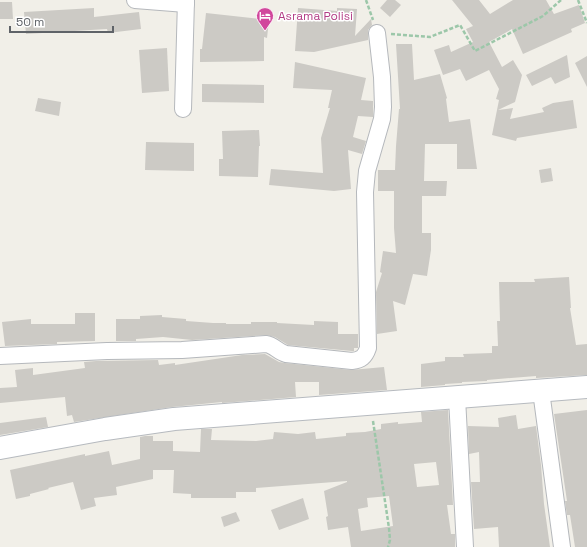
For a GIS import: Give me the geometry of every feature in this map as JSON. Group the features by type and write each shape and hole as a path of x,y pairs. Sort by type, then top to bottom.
{"main road":[{"path":"0,448 105,429 174,420 587,387"}],"street":[{"path":"135,0 186,2 183,109"},
{"path":"0,356 106,351 182,350 266,344 274,346 279,351 286,354 352,361 361,360 368,348 367,171 382,119 383,106 382,77 377,33"},
{"path":"541,391 562,547"},
{"path":"457,398 465,547"}],"path":[{"path":"366,0 377,33 430,37 460,24 475,51 542,16 561,0"},
{"path":"578,0 587,23"},
{"path":"370,404 389,528 390,540 388,547"}],"building":[{"path":"387,0 395,0 401,5 390,17 380,8"},
{"path":"452,0 479,0 490,14 513,0 546,0 554,14 579,5 585,23 571,29 572,32 523,54 512,29 489,42 502,67 513,60 522,75 515,102 498,110 513,108 510,119 544,112 542,108 553,103 573,100 577,128 517,138 516,141 492,135 499,100 496,99 499,89 489,70 466,81 460,69 443,75 434,50 449,45 451,52 473,42 466,29 473,26"},
{"path":"0,2 12,2 13,19 0,19"},
{"path":"94,8 94,17 139,12 141,29 108,33 107,29 26,34 24,12"},
{"path":"298,8 337,11 337,8 357,9 355,36 371,19 372,25 368,30 368,40 314,52 295,51"},
{"path":"206,13 269,20 267,38 264,37 264,61 200,62 200,49 202,49"},
{"path":"396,44 412,44 414,80 440,74 447,98 449,122 470,119 477,169 457,169 457,144 425,144 424,181 447,181 446,196 422,196 422,233 431,233 431,250 427,276 413,274 405,305 393,301 397,331 377,334 376,292 382,273 380,272 383,251 396,253 394,191 378,191 378,170 395,170 400,109"},
{"path":"167,48 169,91 142,93 139,50"},
{"path":"567,55 570,77 555,84 551,77 532,86 526,75"},
{"path":"587,56 587,87 575,63"},
{"path":"295,62 366,78 361,100 373,101 373,117 358,116 353,137 366,141 362,154 348,150 351,189 334,191 269,185 271,169 323,173 321,138 330,108 328,108 332,90 293,88"},
{"path":"202,84 264,85 264,103 202,102"},
{"path":"38,98 61,102 59,116 35,111"},
{"path":"259,130 260,146 258,177 219,176 219,159 223,159 222,131"},
{"path":"146,142 194,143 194,171 145,170"},
{"path":"551,168 553,181 541,183 539,170"},
{"path":"569,277 570,308 576,345 587,344 587,375 536,378 536,376 421,387 421,364 445,361 445,357 464,357 463,354 492,353 492,346 498,346 497,321 500,321 499,282 535,282 534,279"},
{"path":"75,313 95,313 95,341 5,346 2,322 31,319 31,324 75,324"},
{"path":"162,315 162,317 186,319 186,321 226,324 277,322 314,325 314,321 338,322 338,334 358,334 358,348 354,348 354,351 352,351 288,345 275,337 266,335 192,340 163,337 136,339 136,341 116,341 116,319 140,319 140,316"},
{"path":"265,354 279,362 285,363 351,370 384,367 387,390 319,395 319,382 295,382 296,397 172,407 74,422 72,415 67,416 65,397 0,403 0,388 17,387 15,370 33,368 33,375 85,368 84,362 158,360 159,365 175,363 175,365 242,355"},
{"path":"448,410 453,505 447,505 451,534 455,534 455,547 351,547 348,527 328,530 326,517 328,516 324,491 347,481 256,488 256,492 236,492 236,498 191,498 191,494 173,493 174,470 153,470 153,479 116,487 117,495 94,498 96,506 81,510 73,482 48,488 49,489 30,494 30,496 16,499 10,470 85,454 85,456 109,451 112,465 140,459 140,437 145,436 153,436 153,441 173,441 173,451 200,452 201,429 212,429 211,440 256,441 273,439 274,432 298,434 315,432 316,439 346,436 346,433 381,429 381,424 422,422 421,412","holes":["436,462 439,485 417,487 414,464","389,496 393,526 361,531 358,509 368,507 367,498"]},
{"path":"587,410 587,547 575,547 570,515 567,515 565,501 567,501 554,414"},
{"path":"516,415 518,429 536,426 550,547 499,547 498,527 474,529 471,482 480,482 479,452 469,454 468,426 499,427 498,418"},
{"path":"46,417 48,427 0,435 0,423"},
{"path":"303,498 309,519 279,530 271,510"},
{"path":"236,512 240,521 224,527 221,517"}],"place":[{"name":"Asrama Polisi","path":"265,31"}]}
